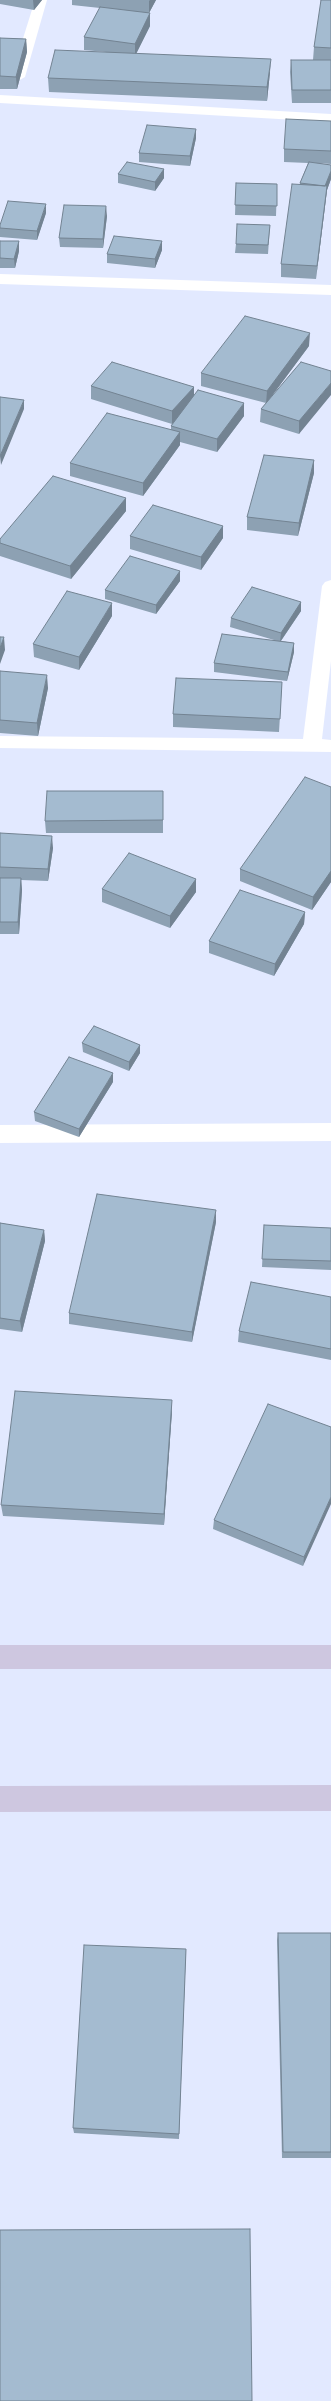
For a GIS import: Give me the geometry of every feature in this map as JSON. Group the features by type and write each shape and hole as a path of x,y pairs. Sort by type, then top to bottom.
{"street":[{"path":"41,0 6,99 331,118"},
{"path":"0,279 331,290"},
{"path":"312,746 331,586"},
{"path":"0,742 331,746"},
{"path":"0,1134 331,1132"},
{"path":"0,1657 331,1657"},
{"path":"0,1798 331,1798"}],"building":[{"path":"321,0 331,0 331,48 314,47"},
{"path":"100,7 150,13 135,44 84,37"},
{"path":"0,38 26,39 16,77 0,76"},
{"path":"55,50 271,59 267,87 48,78"},
{"path":"291,60 331,60 331,90 292,90"},
{"path":"286,119 331,121 331,151 284,149"},
{"path":"147,125 196,129 190,156 139,153"},
{"path":"127,162 164,169 155,182 118,174"},
{"path":"309,162 331,165 331,171 325,186 300,183"},
{"path":"236,183 277,184 277,206 235,205"},
{"path":"292,184 327,186 317,266 281,264"},
{"path":"8,201 46,204 37,231 0,228"},
{"path":"64,205 106,206 103,239 59,238"},
{"path":"237,224 270,225 268,245 236,244"},
{"path":"114,236 162,241 155,259 107,254"},
{"path":"0,241 19,241 14,259 0,258"},
{"path":"245,316 310,333 267,391 201,373"},
{"path":"112,362 194,387 172,411 91,386"},
{"path":"301,362 331,371 331,383 299,421 261,409"},
{"path":"198,390 244,403 217,439 171,426"},
{"path":"0,397 24,400 0,456"},
{"path":"107,413 180,432 143,483 70,463"},
{"path":"264,455 314,460 299,523 247,517"},
{"path":"53,476 126,498 70,566 0,543 0,539"},
{"path":"153,505 223,526 201,557 130,536"},
{"path":"130,556 180,571 156,605 105,590"},
{"path":"252,587 301,602 281,633 231,618"},
{"path":"67,591 112,603 79,657 33,644"},
{"path":"222,634 294,643 288,672 214,663"},
{"path":"0,637 4,637 0,648"},
{"path":"0,671 47,675 37,723 0,720"},
{"path":"176,678 282,682 280,719 173,714"},
{"path":"305,777 331,787 331,871 313,897 240,869"},
{"path":"47,791 163,791 163,820 45,821"},
{"path":"0,833 52,836 48,869 0,867"},
{"path":"129,853 196,879 170,916 102,889"},
{"path":"0,878 21,878 18,922 0,922"},
{"path":"240,890 305,912 275,964 209,941"},
{"path":"94,1026 140,1045 129,1062 82,1043"},
{"path":"69,1057 113,1073 79,1129 34,1112"},
{"path":"97,1194 216,1210 192,1332 69,1313"},
{"path":"0,1223 44,1230 20,1321 0,1318"},
{"path":"264,1225 331,1228 331,1261 262,1259"},
{"path":"251,1282 331,1297 331,1349 239,1331"},
{"path":"15,1391 172,1400 164,1514 1,1505"},
{"path":"268,1404 331,1427 331,1497 304,1557 214,1520"},
{"path":"278,1933 331,1933 331,2152 283,2152"},
{"path":"84,1945 186,1949 179,2134 73,2128"},
{"path":"250,2229 252,2401 0,2401 0,2230"}]}
